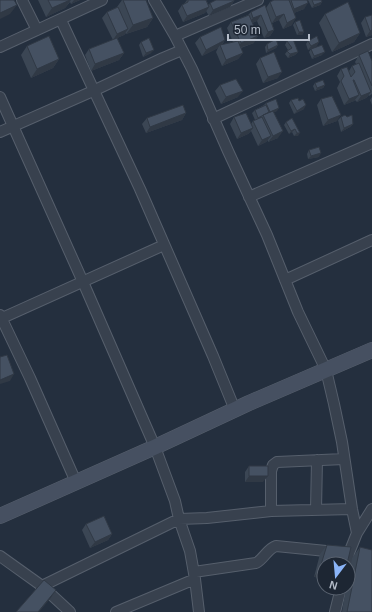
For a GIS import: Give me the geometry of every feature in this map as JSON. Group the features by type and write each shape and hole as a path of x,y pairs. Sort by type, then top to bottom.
{"street":[{"path":"22,0 37,30"},
{"path":"0,47 102,0"},
{"path":"154,0 192,69 267,236 298,312 326,370 334,404 357,533"},
{"path":"175,36 258,0"},
{"path":"61,20 140,189 235,410"},
{"path":"213,118 372,44"},
{"path":"0,132 182,50"},
{"path":"0,97 155,447 175,502 190,551 195,575 199,612"},
{"path":"249,197 372,142"},
{"path":"285,280 372,240"},
{"path":"76,482 30,378 1,318 164,245"},
{"path":"0,516 372,350"},
{"path":"271,511 271,471 273,465 277,462 344,459"},
{"path":"316,510 317,460"},
{"path":"42,586 179,519 207,518 271,511 352,509"},
{"path":"116,612 195,575 256,563 260,561 270,549 276,546 353,554 357,533 372,509"},
{"path":"0,556 42,586 70,612"},
{"path":"335,612 339,596"}],"building":[{"path":"0,0 14,0 17,5 0,13"},
{"path":"48,0 70,0 52,8"},
{"path":"123,0 146,0 153,18 133,25"},
{"path":"188,0 206,0 209,7 187,16 182,5 188,2"},
{"path":"216,0 234,1 213,10 210,3"},
{"path":"274,0 289,0 296,18 287,23 284,14 276,17 270,2"},
{"path":"291,0 307,0 308,3 294,9"},
{"path":"312,0 321,0 322,2 314,5"},
{"path":"348,2 360,33 339,43 325,14"},
{"path":"265,5 274,30 268,32 261,15 253,18 251,12"},
{"path":"118,7 128,29 117,34 107,12"},
{"path":"249,15 258,36 241,43 231,22"},
{"path":"372,15 372,30 370,31 365,17"},
{"path":"300,20 304,32 299,32 295,22"},
{"path":"221,27 225,40 206,50 200,37"},
{"path":"49,36 59,59 37,69 27,46"},
{"path":"317,36 319,42 311,46 308,41"},
{"path":"117,38 124,53 95,64 89,49"},
{"path":"149,38 154,50 146,53 141,42"},
{"path":"276,39 278,45 268,50 267,44"},
{"path":"293,39 298,52 290,54 287,51 292,48 287,41"},
{"path":"238,41 243,53 226,60 220,45"},
{"path":"322,45 325,52 314,56 311,49"},
{"path":"368,51 372,61 372,86 359,55"},
{"path":"274,52 282,72 268,77 260,58"},
{"path":"359,63 371,92 361,96 353,80 359,95 349,99 341,81 344,76 341,69 347,67 351,77 355,72 352,66"},
{"path":"236,79 243,91 226,97 220,85"},
{"path":"323,80 325,85 317,88 315,83"},
{"path":"332,96 341,115 328,120 321,99"},
{"path":"298,98 299,101 303,99 306,105 297,111 291,100"},
{"path":"276,99 279,108 270,112 266,103"},
{"path":"183,105 186,113 150,127 147,118"},
{"path":"266,105 269,112 258,118 255,110"},
{"path":"273,111 283,131 273,136 263,115"},
{"path":"246,113 253,128 241,133 234,117"},
{"path":"345,115 347,117 352,115 353,124 344,128 341,117"},
{"path":"262,117 271,136 262,140 253,121"},
{"path":"292,118 300,133 297,133 295,129 291,131 286,122"},
{"path":"319,147 321,153 311,156 309,150"},
{"path":"7,355 14,374 0,380 0,357"},
{"path":"249,466 268,466 268,476 249,476"},
{"path":"104,516 112,534 95,542 86,524"},
{"path":"327,545 351,547 349,556 324,556"},
{"path":"360,547 372,550 372,612 347,612 350,596 356,596 356,567"},
{"path":"44,580 56,590 38,612 16,612"}]}
